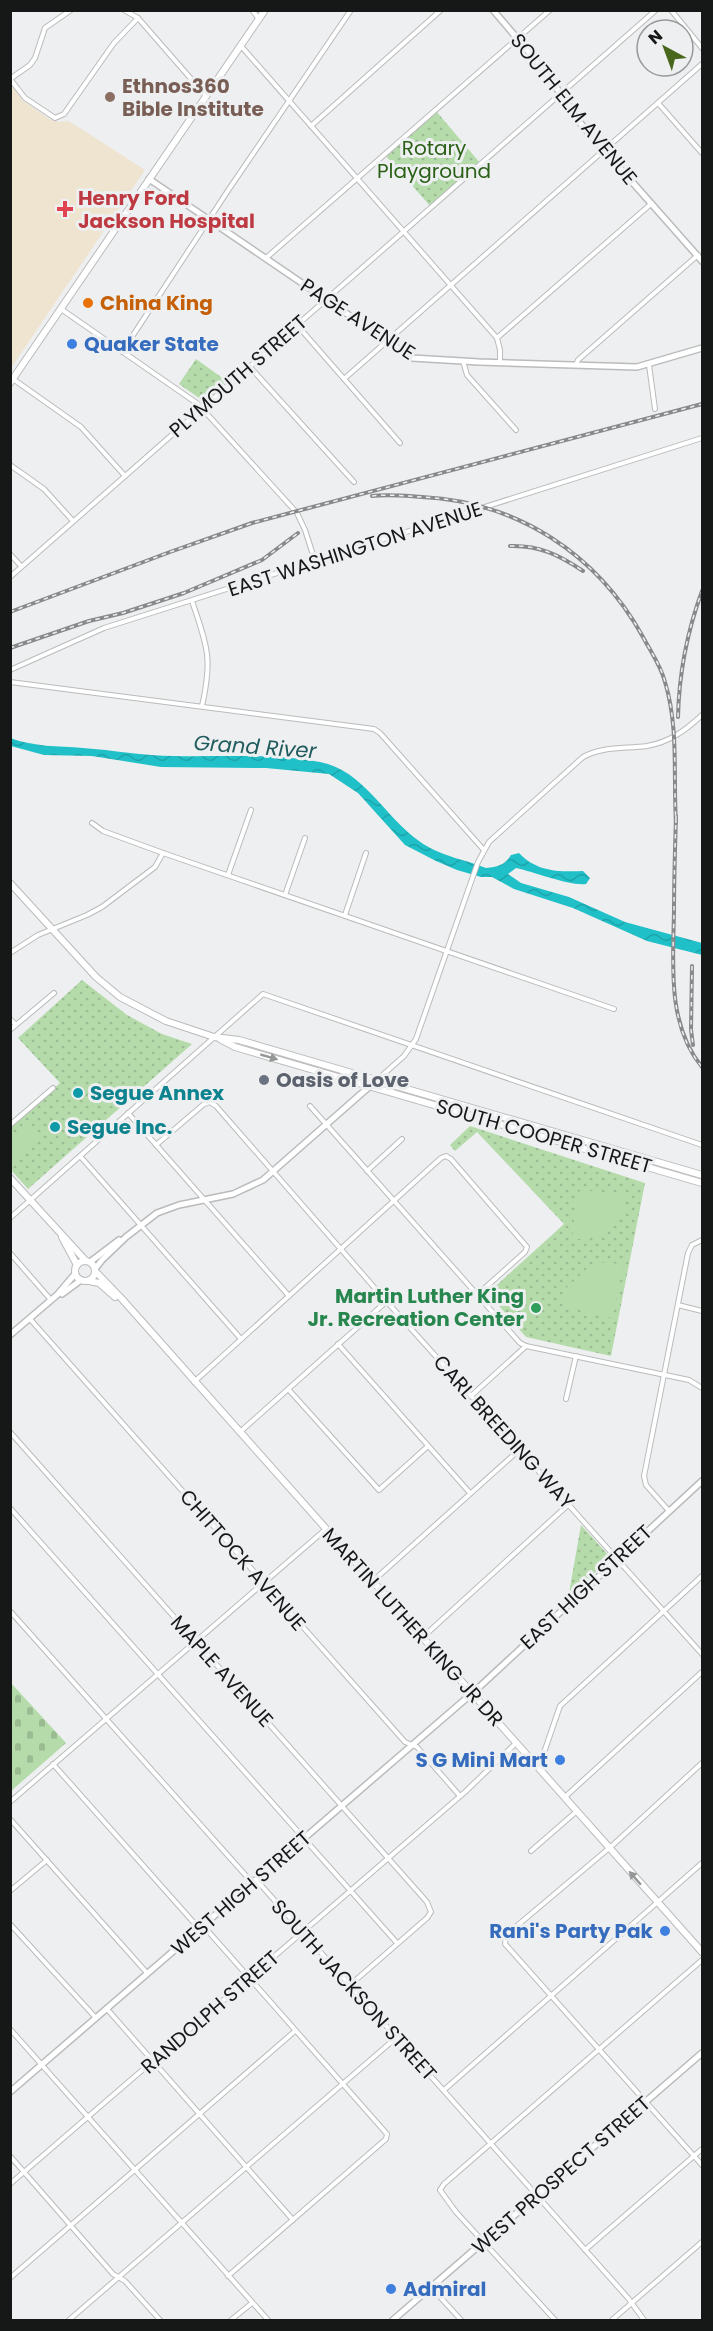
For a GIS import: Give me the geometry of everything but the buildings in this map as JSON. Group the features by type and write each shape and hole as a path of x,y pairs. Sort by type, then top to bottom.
{"main road":[{"path":"11,380 265,10"},
{"name":"SOUTH COOPER STREET","path":"10,883 86,968 120,997 166,1021 214,1036 239,1040 702,1175"},
{"name":"SOUTH COOPER STREET","path":"214,1036 235,1047 702,1183"},
{"path":"370,1086 377,1080"},
{"path":"10,1178 88,1262 95,1271 94,1278 89,1281 81,1280 75,1274 76,1265 58,1231"},
{"path":"76,1265 80,1262 88,1262"},
{"name":"MARTIN LUTHER KING JR DR","path":"95,1271 702,1952"},
{"name":"MARTIN LUTHER KING JR DR","path":"89,1281 99,1283 123,1302"}],"street":[{"path":"71,10 45,28 35,58 30,65 10,79 25,98 52,117 64,114 114,43 138,18"},
{"path":"124,10 138,18 207,96"},
{"path":"252,10 259,20"},
{"path":"122,352 351,10"},
{"path":"311,126 441,10"},
{"name":"SOUTH ELM AVENUE","path":"493,10 561,94 581,123 702,261"},
{"path":"266,259 550,10"},
{"name":"PLYMOUTH STREET","path":"10,577 656,10"},
{"path":"671,10 702,48"},
{"path":"241,46 497,338 500,363"},
{"path":"344,378 702,64"},
{"path":"658,103 702,153"},
{"name":"PAGE AVENUE","path":"149,179 386,342 416,359 637,367 702,348"},
{"path":"497,338 652,203"},
{"path":"576,365 578,360 698,255"},
{"path":"61,309 202,408 297,513 315,561"},
{"path":"297,325 400,443"},
{"path":"463,361 467,375 516,430"},
{"path":"649,365 655,409"},
{"path":"250,367 354,482"},
{"path":"11,380 81,427 125,476"},
{"name":"EAST WASHINGTON AVENUE","path":"10,670 93,632 702,438"},
{"path":"10,465 44,489 73,521"},
{"path":"10,554 21,566"},
{"path":"192,601 207,644 209,659 202,706"},
{"path":"10,682 377,730 483,849"},
{"path":"377,1080 413,1045 478,862 483,849 489,842 583,757 599,751 660,743 678,735 702,715"},
{"path":"228,875 251,810"},
{"path":"92,823 103,831 163,853 614,1008"},
{"path":"285,894 305,838"},
{"path":"10,953 30,939 87,915 113,900 155,867 163,853"},
{"path":"345,915 366,853"},
{"path":"10,1030 54,993"},
{"path":"10,1218 263,994 702,1145"},
{"path":"10,1019 16,1025"},
{"path":"95,1271 102,1260 126,1237 163,1210 245,1190 274,1172 370,1086"},
{"path":"10,1125 54,1088"},
{"name":"CARL BREEDING WAY","path":"156,1145 197,1109 210,1102 216,1106 702,1654"},
{"path":"310,1106 520,1343 664,1374 695,1382 702,1388"},
{"path":"128,1113 289,1296"},
{"path":"367,1171 402,1139"},
{"path":"80,1156 241,1339"},
{"path":"194,1382 446,1156 526,1243 527,1248 477,1295"},
{"path":"88,1262 126,1237"},
{"path":"669,1511 646,1485 644,1476 688,1253 690,1246 702,1240"},
{"path":"10,1253 51,1300"},
{"path":"10,1335 57,1295 75,1274"},
{"path":"57,1295 61,1295 81,1280"},
{"path":"240,1433 387,1301"},
{"path":"678,1305 702,1311"},
{"name":"CHITTOCK AVENUE","path":"30,1319 405,1742 417,1747 460,1796"},
{"path":"338,1344 470,1493"},
{"path":"471,1396 526,1346"},
{"path":"566,1399 576,1356"},
{"path":"289,1390 379,1490 428,1446"},
{"name":"MAPLE AVENUE","path":"10,1432 427,1902 431,1912 397,1943"},
{"path":"372,1581 519,1449"},
{"name":"EAST HIGH STREET","path":"471,1693 702,1480"},
{"path":"422,1638 569,1504"},
{"path":"10,1508 397,1943 350,1985"},
{"path":"10,1802 326,1529"},
{"path":"538,1768 560,1706 702,1576"},
{"name":"SOUTH JACKSON STREET","path":"10,1611 248,1878 260,1884 397,2037 538,2195 644,2320"},
{"path":"565,1798 702,1672"},
{"name":"WEST HIGH STREET","path":"10,2092 471,1693"},
{"name":"RANDOLPH STREET","path":"10,2184 460,1796 516,1743"},
{"path":"702,1763 609,1848 506,1935 504,1940 505,1944 702,2165"},
{"path":"53,1764 195,1924 207,1930 387,2134 386,2139 228,2276"},
{"path":"531,1851 577,1811"},
{"path":"10,1819 147,1974"},
{"path":"10,1891 47,1860"},
{"path":"444,2090 702,1863"},
{"path":"10,1923 96,2018"},
{"path":"555,2320 456,2212 441,2190 444,2184 490,2142 702,1960"},
{"path":"107,2009 293,2220"},
{"path":"10,2029 268,2320"},
{"path":"10,2278 295,2031"},
{"path":"69,2320 397,2037"},
{"name":"WEST PROSPECT STREET","path":"393,2320 702,2053"},
{"path":"585,2250 702,2149"},
{"path":"10,2156 113,2274 124,2280 160,2320"},
{"path":"612,2320 702,2242"},
{"path":"431,2287 461,2320"},
{"path":"231,2320 252,2303"}],"shaded area":[{"name":"Henry Ford Jackson Hospital","path":"11,84 22,100 49,119 59,122 68,121 145,170 11,368"}],"green space":[{"name":"Rotary Playground","path":"436,111 481,164 432,208 385,155"},
{"path":"196,359 228,382 205,402 179,384"},
{"path":"82,980 127,1015 162,1034 192,1044 28,1189 11,1170 10,1127 60,1083 18,1038"},
{"path":"25,1125 39,1140 13,1163 11,1161 11,1137"},
{"path":"470,1126 645,1183 611,1356 526,1337 488,1293 564,1224 477,1132 455,1151 450,1145"},
{"path":"581,1190 626,1194 621,1215 610,1229 594,1237 572,1239 576,1194"},
{"path":"594,1262 623,1264 613,1315 608,1318 563,1304 564,1290"},
{"path":"581,1525 611,1558 568,1598 569,1593"},
{"path":"11,1683 66,1743 10,1791"}],"water":[{"name":"Grand River","path":"10,738 37,745 151,755 283,757 320,762 349,774 395,820 427,846 486,868 501,865 511,855 519,853 533,864 549,870 583,871 590,878 586,884 561,881 516,868 508,874 521,883 569,897 625,922 702,943 702,955 647,941 573,908 514,889 492,877 481,877 436,861 405,845 358,793 329,774 266,768 161,767 92,756 44,755 11,746"}],"railway":[{"path":"10,612 252,523 702,404"},
{"path":"372,496 422,497 457,501 491,509 551,538 603,581 624,607 643,637 663,676 674,734 676,823"},
{"path":"10,648 89,621 123,613 184,593 262,560 298,533"},
{"path":"510,546 540,549 566,560 583,571"},
{"path":"678,717 685,653 702,591"},
{"path":"676,816 674,993 683,1032 702,1067"},
{"path":"692,966 691,1030 693,1045"}],"place":[{"name":"Ethnos360 Bible Institute","path":"110,97"},
{"name":"Henry Ford Jackson Hospital","path":"65,209"},
{"name":"China King","path":"88,303"},
{"name":"Quaker State","path":"72,344"},
{"name":"Oasis of Love","path":"264,1080"},
{"name":"Segue Annex","path":"78,1093"},
{"name":"Segue Inc.","path":"55,1127"},
{"name":"Martin Luther King Jr. Recreation Center","path":"536,1308"},
{"name":"S G Mini Mart","path":"560,1760"},
{"name":"Rani's Party Pak","path":"665,1931"},
{"name":"Admiral","path":"391,2289"}]}
